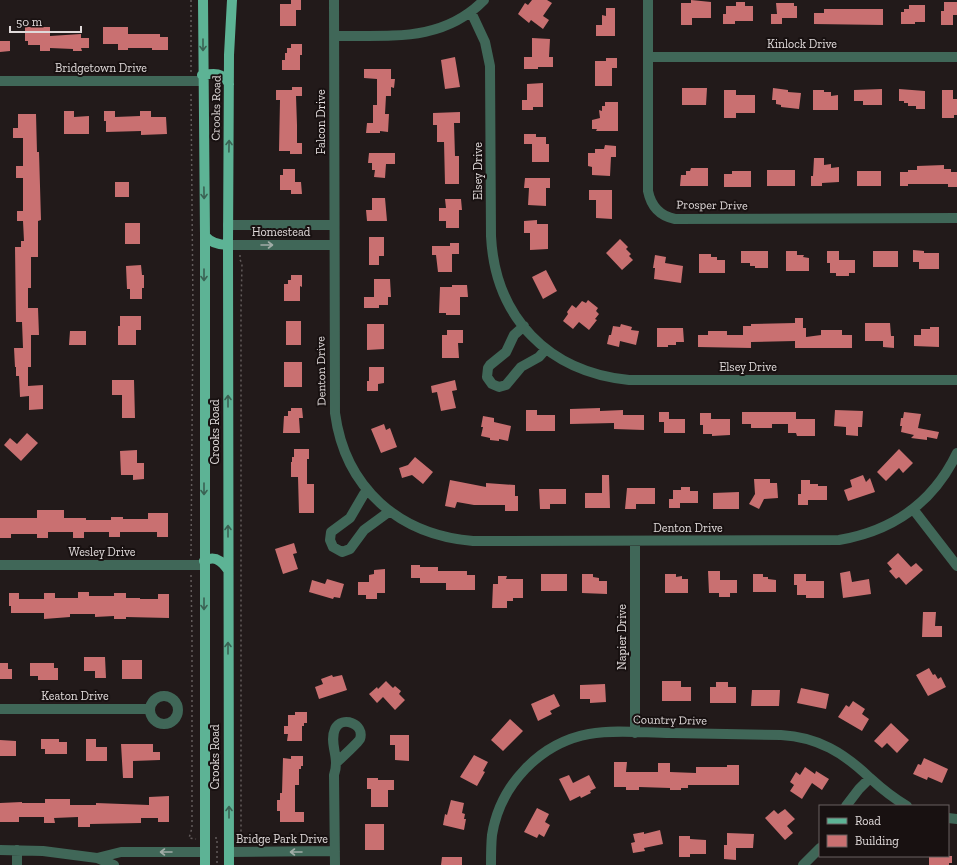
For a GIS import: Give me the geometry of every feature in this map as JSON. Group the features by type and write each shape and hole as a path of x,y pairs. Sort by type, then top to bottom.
{"main road":[{"name":"Crooks Road","path":"203,0 205,236 205,865"},
{"name":"Crooks Road","path":"229,865 228,225 229,84 232,0"},
{"path":"203,78 218,74 222,76 229,84"},
{"path":"205,236 207,239 216,244 228,244"},
{"path":"204,563 212,558 220,560 228,570"}],"street":[{"name":"Falcon Drive","path":"334,0 334,245"},
{"path":"334,36 404,36 424,33 453,23 471,12 484,0"},
{"name":"Prosper Drive","path":"648,0 648,191 654,207 664,215 676,219 957,218"},
{"name":"Elsey Drive","path":"471,12 485,42 490,66 491,236 493,261 498,280 507,302 524,326 546,349 572,365 592,373 629,380 957,380"},
{"name":"Kinlock Drive","path":"648,57 957,57"},
{"name":"Bridgetown Drive","path":"0,81 203,78"},
{"name":"Homestead","path":"228,225 334,226"},
{"name":"Homestead","path":"228,244 334,245"},
{"name":"Denton Drive","path":"334,245 334,400 337,429 346,456 368,490 390,511 418,528 431,533 458,540 484,541 839,540 859,536 879,529 899,519 913,509 935,488 950,467 957,453"},
{"path":"524,326 514,335 506,352 488,368 487,377 492,384 499,387 506,385 521,367 539,357 546,349"},
{"path":"368,490 364,494 350,518 331,532 330,540 333,547 342,552 350,549 364,530 390,511"},
{"path":"913,509 957,566"},
{"name":"Napier Drive","path":"635,541 635,733"},
{"name":"Wesley Drive","path":"0,565 204,563"},
{"name":"Keaton Drive","path":"0,709 150,710"},
{"name":"Country Drive","path":"491,865 492,834 497,816 506,794 517,778 530,763 548,750 572,738 598,733 781,735 800,737 832,748 848,758 885,792 905,805"},
{"path":"335,865 334,776 336,763"},
{"path":"847,805 870,778"},
{"path":"803,865 819,849"},
{"path":"0,850 42,851 97,858 114,865"},
{"path":"17,850 17,865"},
{"path":"97,858 121,852 205,852"},
{"name":"Bridge Park Drive","path":"229,852 335,852"}],"path":[{"path":"191,0 191,69"},
{"path":"191,93 193,313 191,554"},
{"path":"241,262 241,841"},
{"path":"191,576 192,828 189,838 191,839"},
{"path":"211,838 217,838 217,865"}],"building":[{"path":"291,0 301,0 301,10 296,10 296,26 280,26 280,4 291,4"},
{"path":"532,0 547,0 552,3 543,16 549,20 543,29 531,20 529,23 518,14 525,3 528,5"},
{"path":"691,0 711,2 711,18 692,18 692,25 681,25 681,3 691,3"},
{"path":"736,2 745,2 745,6 753,6 753,21 735,21 735,24 723,24 723,14 726,14 726,6 736,6"},
{"path":"944,2 957,2 957,15 953,15 953,25 941,25 941,11 944,11"},
{"path":"776,3 794,3 794,6 797,6 797,18 782,18 782,24 771,24 771,14 777,14"},
{"path":"909,5 925,5 925,22 901,24 901,12 904,12 904,9 909,9"},
{"path":"606,8 615,8 615,36 596,36 596,25 602,25 602,15 606,16"},
{"path":"824,9 883,9 883,25 814,24 814,13 824,13"},
{"path":"25,27 50,27 50,36 81,34 81,38 89,38 89,48 81,48 82,51 50,48 50,51 40,51 40,45 28,45 28,41 25,41"},
{"path":"103,27 128,27 128,34 160,34 160,37 168,37 168,50 128,48 128,50 118,50 118,44 103,44"},
{"path":"532,38 550,39 549,57 553,57 553,67 524,69 524,57 532,57"},
{"path":"0,41 10,41 10,51 0,52"},
{"path":"291,44 302,44 300,70 282,70 282,60 285,60 285,53 287,53 287,48 291,48"},
{"path":"455,57 460,87 445,89 441,60"},
{"path":"606,58 617,58 617,68 612,68 612,86 595,86 595,61 606,61"},
{"path":"364,69 391,69 391,79 395,79 394,88 391,87 391,96 386,96 385,114 389,114 388,132 380,131 380,133 366,133 367,123 373,123 373,105 377,105 377,79 364,78"},
{"path":"543,83 543,107 533,107 533,110 522,110 522,100 527,100 527,84"},
{"path":"292,87 302,87 302,96 296,96 297,143 302,143 302,154 290,154 290,151 279,151 280,100 276,100 276,90 292,90"},
{"path":"682,88 707,88 706,105 682,105"},
{"path":"773,88 788,90 788,92 801,93 799,109 781,107 781,105 776,104 776,100 772,100"},
{"path":"882,89 882,105 863,105 863,101 854,101 854,90"},
{"path":"899,89 925,91 925,109 916,109 916,106 908,106 908,103 899,101"},
{"path":"724,90 736,90 736,95 755,95 755,113 736,113 736,118 724,118"},
{"path":"813,90 824,90 824,92 831,92 831,96 838,95 838,110 813,110"},
{"path":"942,90 953,90 953,99 957,99 957,115 954,115 954,118 942,118"},
{"path":"605,102 618,102 618,131 596,131 597,129 592,129 592,120 600,118 599,110 602,111 602,106 605,106"},
{"path":"64,111 74,111 74,117 89,116 89,134 64,134"},
{"path":"104,111 115,111 115,117 140,116 140,111 151,111 151,117 166,117 167,134 141,135 141,131 106,132"},
{"path":"460,112 460,123 454,123 455,156 459,156 459,184 445,184 444,142 437,142 437,125 433,125 433,113"},
{"path":"18,114 36,114 37,152 39,152 41,220 38,221 38,257 31,257 31,288 28,288 28,308 38,308 39,335 31,335 31,367 28,367 28,386 43,385 43,409 29,410 29,396 20,397 19,376 16,376 14,348 23,348 22,322 16,322 15,247 21,247 21,241 24,241 23,221 17,221 17,211 23,211 23,178 16,178 16,166 23,166 23,138 13,138 13,128 18,128"},
{"path":"524,134 536,134 536,137 546,137 546,144 549,144 549,162 532,162 532,144 524,144"},
{"path":"605,145 616,146 616,157 611,157 610,176 592,175 592,167 588,166 588,153 595,153 595,149 604,149"},
{"path":"369,153 395,153 395,164 386,164 385,178 374,177 375,170 372,170 372,163 368,163"},
{"path":"814,158 824,158 824,165 831,164 831,168 839,167 839,182 822,183 822,186 811,186"},
{"path":"944,165 944,169 951,169 951,172 957,172 957,187 948,187 948,184 908,184 908,186 900,186 900,172 917,170 917,166"},
{"path":"691,168 708,168 708,186 680,186 681,175 686,175 686,171 690,171"},
{"path":"283,169 295,169 295,182 301,182 302,194 291,194 291,190 280,190 280,175 283,175"},
{"path":"767,170 795,170 795,186 767,186"},
{"path":"732,171 751,171 751,187 724,187 724,174 732,174"},
{"path":"857,171 881,171 881,186 857,186"},
{"path":"525,178 550,178 550,188 546,188 546,206 528,205 529,188 524,188"},
{"path":"115,182 129,182 129,197 115,197"},
{"path":"589,190 612,190 612,219 596,218 596,200 589,200"},
{"path":"372,198 385,198 387,221 367,221 366,210 372,210"},
{"path":"445,199 461,199 462,210 459,210 459,228 446,228 446,221 439,221 439,208 446,208"},
{"path":"537,220 537,224 548,224 548,249 530,250 530,233 524,233 524,221"},
{"path":"125,223 140,223 140,244 125,244"},
{"path":"369,237 384,237 384,256 379,256 379,265 369,265"},
{"path":"620,239 628,247 626,249 631,254 629,256 633,260 622,270 606,253"},
{"path":"450,243 459,243 459,254 452,254 452,272 438,272 436,255 432,255 432,246 450,246"},
{"path":"913,250 924,251 924,253 939,253 939,269 919,269 919,262 913,262"},
{"path":"741,251 768,251 768,268 755,268 755,266 750,266 750,263 741,263"},
{"path":"786,251 797,251 797,255 804,255 803,257 809,258 809,271 786,271"},
{"path":"827,251 839,251 839,260 855,260 855,273 849,273 849,276 836,276 836,273 830,273 830,263 827,263"},
{"path":"873,251 898,251 898,267 873,267"},
{"path":"699,254 711,254 711,257 717,257 717,260 725,260 725,273 699,273"},
{"path":"655,255 666,257 665,263 683,266 681,283 654,279 655,268 653,268"},
{"path":"141,265 142,275 144,275 142,299 130,299 130,289 127,289 126,266"},
{"path":"546,270 557,291 543,299 532,277"},
{"path":"291,275 302,275 300,301 284,301 284,284 288,284 288,280 291,280"},
{"path":"374,279 390,279 391,297 388,297 388,305 379,305 379,308 364,308 364,297 374,297"},
{"path":"452,285 467,285 468,297 460,297 460,315 446,315 446,313 439,313 440,287 452,287"},
{"path":"588,300 598,308 596,311 599,314 595,319 597,320 589,330 579,322 573,329 563,321 572,305 576,308 582,301 586,303"},
{"path":"120,316 141,316 141,330 136,330 136,345 118,345 118,326 120,326"},
{"path":"795,318 803,318 803,328 806,328 806,337 821,335 821,330 842,330 842,335 852,335 852,348 795,348 795,341 751,342 751,348 698,347 698,335 708,335 708,331 727,331 727,335 743,335 743,326 751,326 751,324 795,323"},
{"path":"286,321 301,321 301,345 286,345"},
{"path":"865,323 890,323 891,336 894,336 894,348 883,347 883,341 865,341"},
{"path":"367,324 384,324 384,349 367,350"},
{"path":"621,324 632,327 631,330 639,331 636,345 620,341 619,347 607,344 613,326 620,327"},
{"path":"930,327 939,327 939,347 914,346 914,335 921,335 921,329 930,329"},
{"path":"657,328 683,328 684,342 676,342 676,345 668,345 668,347 657,347"},
{"path":"447,330 463,330 463,343 458,343 459,358 442,358 442,335 447,335"},
{"path":"70,331 86,331 86,345 69,345"},
{"path":"284,362 302,362 302,387 284,387"},
{"path":"369,367 384,367 384,383 378,384 378,391 367,391"},
{"path":"112,380 134,380 135,418 122,418 122,395 112,395"},
{"path":"455,380 457,390 452,391 456,408 441,411 437,392 432,393 431,386"},
{"path":"291,408 302,408 303,418 299,418 300,433 283,433 284,416 288,416 288,411 291,411"},
{"path":"600,408 600,411 623,410 623,415 644,415 644,430 614,429 614,423 570,424 570,409"},
{"path":"526,410 537,410 537,415 555,415 555,431 526,431"},
{"path":"835,410 863,411 862,427 858,427 858,436 846,435 846,427 834,426"},
{"path":"659,412 669,412 669,419 685,419 685,433 664,433 664,422 659,422"},
{"path":"742,412 796,412 796,419 815,419 815,436 797,436 796,433 788,433 788,424 772,424 772,428 751,428 751,424 742,424"},
{"path":"904,412 921,414 918,428 939,432 937,439 927,437 927,440 911,438 914,435 901,432 901,418 903,418"},
{"path":"700,413 711,413 711,419 730,419 730,435 712,436 712,434 703,434 703,425 700,425"},
{"path":"483,416 494,418 494,422 511,426 508,441 499,439 499,441 490,440 490,438 481,436"},
{"path":"384,424 386,430 390,428 397,447 381,453 371,429"},
{"path":"27,433 38,443 21,461 4,445 10,438 17,444"},
{"path":"294,449 309,449 309,459 307,459 307,484 314,484 314,513 299,513 298,477 291,477 291,462 292,457 294,457"},
{"path":"899,449 913,463 903,473 899,468 886,481 877,472"},
{"path":"137,450 137,463 144,463 144,479 133,480 133,475 121,475 120,451"},
{"path":"415,457 433,472 423,484 412,475 402,478 399,468 408,465"},
{"path":"602,475 609,475 610,508 585,508 585,493 602,493"},
{"path":"863,475 866,482 870,478 875,492 848,501 844,490 852,487 850,480"},
{"path":"754,479 770,479 770,483 777,483 778,498 764,499 759,509 749,504 755,494"},
{"path":"450,480 486,487 486,483 515,485 515,496 518,496 518,511 505,511 505,505 474,505 457,502 455,508 445,506"},
{"path":"801,480 810,480 810,484 818,484 818,486 827,486 827,500 808,500 808,505 798,505 798,494 801,494"},
{"path":"681,487 690,487 690,491 698,491 698,503 680,503 680,508 669,508 669,499 673,499 673,490 681,490"},
{"path":"627,488 655,488 655,504 636,504 636,509 625,509"},
{"path":"539,489 566,489 566,504 550,504 550,509 540,509"},
{"path":"739,492 739,509 713,509 713,493"},
{"path":"37,510 64,510 64,518 86,518 86,520 111,520 111,517 123,517 123,519 148,519 148,513 168,513 168,537 157,537 157,532 120,532 120,537 109,537 109,532 84,532 84,538 73,538 73,532 48,532 48,538 37,538 37,534 11,534 11,538 0,538 0,518 37,518"},
{"path":"294,543 297,553 293,554 298,569 283,574 275,549"},
{"path":"898,553 911,567 916,563 923,570 906,585 899,577 896,579 889,571 892,569 887,563"},
{"path":"411,565 420,565 420,567 438,567 438,571 467,571 467,575 475,575 475,590 446,590 446,583 420,583 420,578 411,578"},
{"path":"385,569 385,593 377,593 377,599 366,599 366,595 358,595 358,582 369,582 369,575 374,574 374,570"},
{"path":"708,571 720,571 720,580 737,580 737,593 730,593 730,597 719,597 719,593 709,593"},
{"path":"850,571 852,582 869,579 871,594 843,598 840,573"},
{"path":"541,574 567,574 567,591 541,591"},
{"path":"582,574 593,574 593,577 599,578 599,581 607,581 607,594 582,593"},
{"path":"665,574 676,574 676,577 682,576 682,579 688,579 688,593 665,593"},
{"path":"753,574 763,574 763,577 776,580 776,592 753,592"},
{"path":"794,574 806,574 806,581 824,581 824,598 806,598 806,595 797,595 797,585 794,585"},
{"path":"498,576 507,576 506,579 523,579 523,598 513,598 513,601 507,601 507,608 492,608 493,584 498,584"},
{"path":"327,579 344,584 340,598 334,597 333,599 309,592 312,580 325,584"},
{"path":"78,592 89,592 89,596 114,596 114,593 126,593 126,598 140,599 158,599 158,594 169,594 169,618 126,617 126,619 114,619 114,616 95,617 95,614 70,614 70,617 44,619 44,613 11,613 11,606 9,606 9,593 19,593 19,599 44,599 44,593 55,593 55,598 78,598"},
{"path":"923,612 936,612 935,626 942,626 942,637 922,637"},
{"path":"84,657 105,657 106,678 95,678 95,671 84,671"},
{"path":"122,660 142,660 142,679 122,679"},
{"path":"0,663 8,663 8,669 12,669 12,679 0,679"},
{"path":"30,663 54,663 54,668 58,668 58,680 38,680 38,676 30,676"},
{"path":"929,668 933,675 935,674 938,679 941,677 946,687 928,696 916,675"},
{"path":"332,675 333,677 342,675 347,690 319,699 315,687 323,684 321,679"},
{"path":"386,681 393,688 395,686 401,691 399,694 405,700 395,710 383,697 377,703 369,694 377,687 378,689"},
{"path":"662,681 681,681 681,687 691,687 691,701 662,701"},
{"path":"716,682 728,682 728,687 736,687 736,703 710,703 710,687 716,687"},
{"path":"605,684 606,702 590,703 590,699 580,699 580,685"},
{"path":"801,688 829,694 826,709 797,703"},
{"path":"752,690 780,690 779,706 751,706"},
{"path":"554,694 560,706 550,711 552,714 538,721 531,704"},
{"path":"853,701 865,709 862,714 869,719 862,731 838,717 846,705 849,707"},
{"path":"295,712 307,712 307,723 304,723 304,726 302,726 302,741 287,741 288,734 284,734 284,726 288,726 288,715 295,715"},
{"path":"510,719 523,731 503,751 491,740"},
{"path":"891,723 909,740 897,753 887,743 882,748 874,741"},
{"path":"390,735 409,735 409,761 395,760 395,745 390,745"},
{"path":"41,739 59,739 59,742 67,742 67,754 45,754 45,749 41,749"},
{"path":"86,739 96,739 96,747 107,747 107,761 86,761"},
{"path":"0,740 16,741 16,756 0,756"},
{"path":"121,744 153,744 153,752 160,752 160,760 133,761 133,778 123,778"},
{"path":"474,755 488,762 483,771 485,772 477,786 460,777"},
{"path":"291,756 303,756 303,766 299,769 299,785 295,785 295,812 304,812 304,822 280,822 280,811 277,811 277,800 280,800 280,793 282,793 283,758 291,759"},
{"path":"924,758 948,769 942,783 928,777 927,780 913,774 918,764 921,765"},
{"path":"614,762 627,762 626,772 658,772 658,763 670,763 670,772 696,773 696,767 727,767 727,765 739,765 739,785 688,785 688,788 681,788 681,790 670,790 670,788 639,787 639,790 626,790 626,787 614,787"},
{"path":"805,767 815,774 816,771 829,779 822,790 812,783 802,799 790,791 794,785 790,782 796,772 800,775"},
{"path":"569,775 573,783 589,775 596,788 590,791 591,793 581,798 580,796 570,801 559,779"},
{"path":"367,778 394,780 394,790 388,790 388,807 371,807 371,789 367,789"},
{"path":"169,796 169,822 158,822 158,818 141,818 141,823 90,824 90,827 78,827 78,817 54,818 55,823 44,823 44,817 19,817 19,822 0,822 0,803 45,803 45,799 70,799 70,805 96,805 96,803 149,805 149,797"},
{"path":"451,800 464,803 462,813 465,814 464,819 466,819 464,830 443,825 445,814 447,815"},
{"path":"537,808 549,814 545,822 550,825 544,837 539,834 537,838 524,832"},
{"path":"785,809 795,819 787,826 793,833 785,840 765,818 774,810 778,814"},
{"path":"365,824 384,824 384,850 365,850"},
{"path":"660,830 663,844 644,848 645,851 633,853 631,843 635,842 633,834 644,832 644,834"},
{"path":"727,833 754,834 753,848 736,848 736,860 724,859 724,845 727,845"},
{"path":"679,836 690,836 690,839 706,840 706,854 690,854 690,857 679,857"},
{"path":"952,856 952,863 949,863 949,865 929,865 929,857"},
{"path":"442,857 462,857 462,865 441,865"}]}
